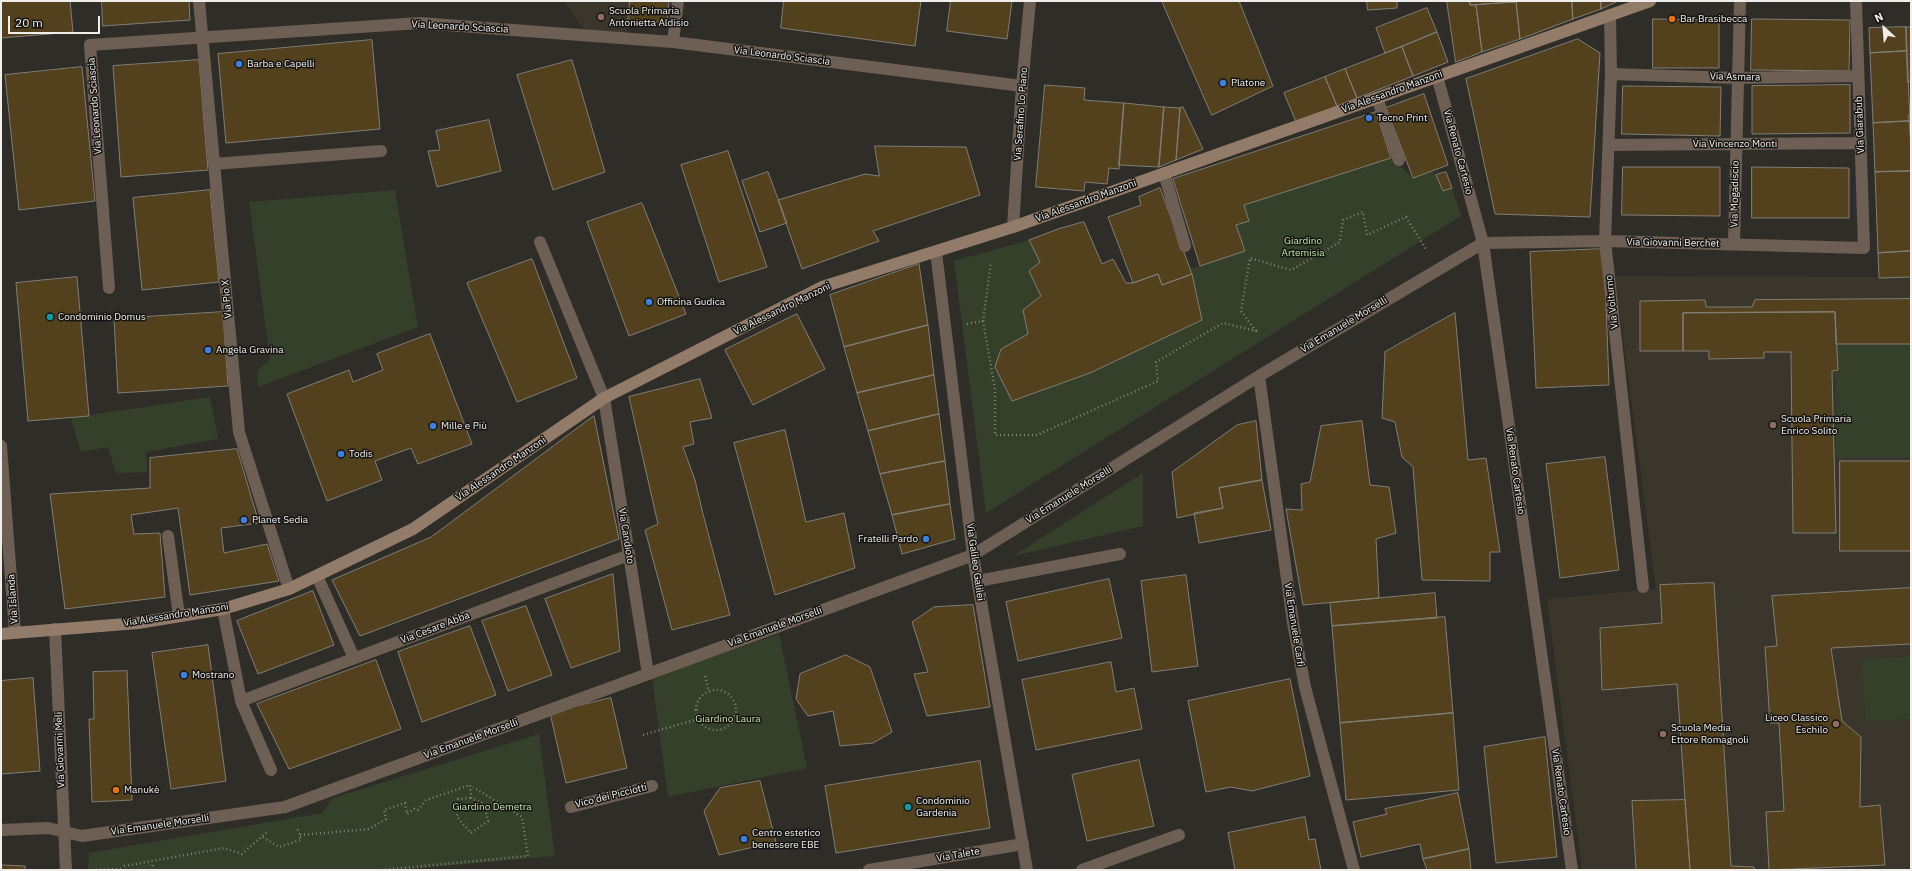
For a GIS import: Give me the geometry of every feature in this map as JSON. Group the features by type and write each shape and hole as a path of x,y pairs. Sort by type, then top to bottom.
{"street":[{"name":"Via Pio X","path":"199,1 201,38 239,432 289,589"},
{"path":"673,42 678,1"},
{"name":"Via Serafino Lo Piano","path":"1013,227 1022,86 1030,1"},
{"name":"Via Mogadiscio","path":"1734,244 1735,144 1740,1"},
{"name":"Via Giarabub","path":"1856,1 1864,248"},
{"name":"Via Alessandro Manzoni","path":"1,634 138,623 223,609 289,589 413,529 604,398 822,287 1013,227 1644,2"},
{"name":"Via Volturno","path":"1610,14 1611,74 1606,241 1643,587"},
{"name":"Via Leonardo Sciascia","path":"109,288 90,45 420,23 673,42 1022,86"},
{"name":"Via Asmara","path":"1611,74 1738,78 1858,76"},
{"name":"Via Renato Cartesio","path":"1437,76 1483,243 1572,870"},
{"path":"1377,98 1399,160"},
{"name":"Via Vincenzo Monti","path":"1609,145 1861,143"},
{"path":"214,164 381,151"},
{"path":"1164,173 1185,246"},
{"name":"Via Giovanni Berchet","path":"1483,243 1606,241 1864,248"},
{"name":"Via Candioto","path":"540,242 604,398 648,674"},
{"name":"Via Emanuele Morselli","path":"1,830 48,828 82,836 285,806 973,555 1259,376 1483,243"},
{"name":"Via Galileo Galilei","path":"936,252 973,555 1027,870"},
{"name":"Via Emanuele Carfì","path":"1259,376 1293,623 1303,680 1354,870"},
{"name":"Via Islanda","path":"1,446 15,632"},
{"path":"168,536 179,616"},
{"path":"978,582 1120,554"},
{"name":"Via Cesare Abba","path":"241,701 629,555"},
{"path":"317,576 354,658"},
{"path":"223,609 241,701 271,770"},
{"name":"Via Giovanni Meli","path":"55,629 63,832 66,870"},
{"name":"Vico dei Picciotti","path":"571,807 652,786"},
{"path":"1082,870 1180,835"},
{"name":"Via Talete","path":"870,870 1023,844"}],"path":[{"path":"991,262 983,321 995,389 995,435 1037,435 1158,381 1156,362 1223,323 1256,331 1241,311 1250,258 1291,270 1340,242 1343,220 1363,212 1367,235 1406,217 1438,270"},
{"path":"946,328 983,321"},
{"path":"709,691 727,692 737,707 734,722 721,730 708,728 698,719 696,708 700,698 709,691"},
{"path":"643,734 698,719"},
{"path":"300,835 369,829 386,819 384,810 405,804 408,814 414,809 418,810 426,800 470,785 471,798"},
{"path":"381,870 528,856 522,817 473,787"},
{"path":"471,798 484,804 488,821 472,833 457,817 458,799 471,798"},
{"path":"262,837 279,846 301,840 296,825"},
{"path":"96,870 124,869 124,866 224,848 242,854 272,828"},
{"path":"152,870 153,863"}],"shaded area":[{"name":"Scuola Primaria Antonietta Aldisio","path":"564,1 629,1 626,33 587,34"},
{"path":"1615,276 1911,277 1911,870 1582,870 1547,599 1656,589"}],"green space":[{"name":"Giardino Artemisia","path":"1391,158 1413,178 1432,171 1436,175 1443,191 1452,188 1461,216 986,513 954,261 1029,240 1040,262 1029,271 1041,296 1023,310 1028,334 1001,349 995,367 1012,401 1090,373 1190,269 1245,251 1236,225 1249,221 1244,205"},
{"path":"395,190 418,327 258,387 257,371 270,359 249,202"},
{"path":"1836,344 1911,344 1911,457 1836,457"},
{"path":"210,397 218,439 146,452 147,472 116,473 108,447 81,452 71,418"},
{"path":"1143,473 1143,526 1013,556"},
{"name":"Giardino Laura","path":"779,634 807,768 668,797 652,677"},
{"path":"1911,656 1911,719 1866,722 1862,660"},
{"name":"Giardino Demetra","path":"539,734 555,856 401,870 88,870 89,853 322,813 333,798"}],"building":[{"path":"1,1 70,1 73,32 1,38"},
{"path":"102,1 189,1 190,20 103,26"},
{"path":"630,1 669,1 667,22 628,22"},
{"path":"784,1 921,1 915,46 781,28"},
{"path":"951,1 1012,1 1007,39 947,31"},
{"path":"1162,1 1239,1 1273,86 1212,115"},
{"path":"1367,1 1397,1 1397,8 1368,10"},
{"path":"1447,1 1470,1 1470,5 1476,5 1482,52 1456,62"},
{"path":"1470,1 1516,1 1516,2 1470,5"},
{"path":"1516,1 1572,1 1573,19 1520,39"},
{"path":"1572,1 1601,1 1601,9 1573,19"},
{"path":"1601,1 1618,1 1601,9"},
{"path":"1516,2 1520,39 1482,52 1476,5"},
{"path":"1427,8 1437,32 1385,53 1376,28"},
{"path":"1653,19 1719,20 1719,68 1653,68"},
{"path":"1752,19 1850,20 1849,71 1751,70"},
{"path":"1906,27 1911,27 1911,82 1908,82"},
{"path":"1906,27 1907,51 1870,53 1869,28"},
{"path":"1437,32 1448,62 1413,76 1402,47"},
{"path":"1578,39 1600,53 1590,217 1495,214 1466,79"},
{"path":"372,40 380,129 226,143 218,54"},
{"path":"1402,47 1413,76 1357,98 1345,69"},
{"path":"1907,51 1910,121 1873,123 1870,53"},
{"path":"199,60 208,170 121,177 113,66"},
{"path":"572,60 605,172 553,190 517,75"},
{"path":"82,67 95,201 19,210 5,75"},
{"path":"1345,69 1357,98 1337,106 1325,77"},
{"path":"1325,77 1337,106 1296,122 1284,93"},
{"path":"1045,85 1085,88 1084,100 1124,103 1119,169 1109,168 1107,184 1085,182 1084,191 1036,187"},
{"path":"1850,85 1850,133 1752,134 1752,86"},
{"path":"1623,86 1721,87 1720,136 1622,134"},
{"path":"1424,94 1448,165 1413,178 1386,108"},
{"path":"1124,103 1164,107 1159,167 1119,165"},
{"path":"1164,107 1180,108 1176,160 1159,167"},
{"path":"1183,107 1203,149 1176,160 1180,108"},
{"path":"1376,112 1391,158 1244,205 1249,221 1236,225 1245,251 1200,266 1173,179"},
{"path":"1909,115 1911,115 1911,145"},
{"path":"489,120 501,171 437,187 428,151 440,150 436,131"},
{"path":"1910,121 1911,171 1875,172 1873,123"},
{"path":"875,146 966,147 980,195 873,231 879,241 802,269 778,200 865,174 879,176"},
{"path":"728,151 767,267 719,282 681,165"},
{"path":"1623,167 1720,167 1720,216 1622,215"},
{"path":"1752,167 1849,168 1849,218 1752,218"},
{"path":"1911,171 1911,251 1878,253 1875,172"},
{"path":"768,172 787,223 760,232 742,181"},
{"path":"1446,172 1452,188 1443,191 1436,175"},
{"path":"1160,188 1192,274 1162,285 1158,274 1133,283 1108,217 1141,205 1139,197"},
{"path":"210,190 219,282 142,290 133,198"},
{"path":"642,203 686,314 629,336 587,222"},
{"path":"1084,222 1102,264 1113,259 1126,283 1133,283 1158,274 1162,285 1192,274 1202,320 1090,373 1012,401 995,367 1001,349 1028,334 1023,310 1041,296 1029,271 1040,262 1029,240 1058,229"},
{"path":"1604,249 1609,385 1536,388 1530,252"},
{"path":"1911,251 1911,277 1879,278 1878,253"},
{"path":"532,259 577,378 517,402 467,283"},
{"path":"919,264 928,325 844,347 830,295"},
{"name":"Condominio Domus","path":"77,277 89,416 28,421 16,283"},
{"path":"1911,299 1911,344 1836,344 1835,312 1683,313 1683,351 1640,351 1640,301 1705,300 1706,307 1752,307 1755,300"},
{"path":"223,312 228,386 118,393 114,319"},
{"path":"1835,312 1838,370 1832,371 1836,533 1793,533 1791,352 1764,352 1764,358 1709,359 1709,351 1683,351 1683,313"},
{"path":"1455,313 1468,460 1486,458 1500,552 1490,552 1490,581 1422,580 1413,467 1402,457 1395,422 1382,418 1385,352"},
{"path":"797,314 825,369 753,405 725,350"},
{"path":"928,325 934,375 857,393 844,347"},
{"path":"430,334 472,444 418,464 411,448 375,461 382,480 327,501 287,394 349,370 353,382 383,370 377,354"},
{"path":"934,375 939,414 868,431 857,393"},
{"path":"700,379 712,418 690,422 694,444 683,447 695,480 730,615 672,630 645,530 658,524 629,397"},
{"path":"939,414 945,461 880,474 868,431"},
{"path":"594,416 619,539 360,636 332,580 431,537"},
{"path":"1256,421 1262,480 1219,488 1223,508 1177,518 1172,472 1237,425"},
{"path":"1362,421 1370,485 1389,487 1396,533 1376,539 1379,598 1303,605 1286,509 1302,510 1301,484 1310,482 1321,426"},
{"path":"785,430 806,522 844,513 855,568 775,595 734,443"},
{"path":"237,449 259,523 221,528 224,553 267,544 279,581 190,595 178,508 131,515 134,534 160,533 165,597 65,609 50,494 150,488 150,458"},
{"path":"1605,457 1619,570 1560,578 1546,464"},
{"path":"945,461 950,504 892,515 880,474"},
{"path":"1840,461 1911,461 1911,551 1840,551"},
{"path":"1262,480 1271,530 1199,543 1194,513 1223,508 1219,488"},
{"path":"950,504 955,539 902,554 892,515"},
{"path":"613,574 620,651 571,668 545,599"},
{"path":"1186,575 1198,666 1152,672 1141,581"},
{"path":"1109,579 1122,638 1018,661 1006,602"},
{"path":"1714,583 1731,866 1754,867 1754,870 1690,870 1677,684 1602,690 1600,628 1662,623 1660,585"},
{"path":"1911,588 1911,644 1831,648 1842,721 1861,737 1860,807 1880,805 1885,865 1769,870 1766,812 1784,811 1779,723 1770,723 1765,647 1777,646 1772,596"},
{"path":"313,591 334,645 258,674 237,621"},
{"path":"1435,593 1437,618 1332,626 1330,603"},
{"path":"973,605 990,707 927,716 914,674 928,672 912,622 934,607"},
{"path":"526,606 552,675 508,691 482,621"},
{"path":"1445,617 1453,713 1340,723 1332,626"},
{"path":"470,626 496,695 422,722 398,652"},
{"path":"208,645 226,781 171,789 152,653"},
{"path":"846,655 870,667 892,732 873,743 840,746 833,711 808,716 796,699 800,674"},
{"path":"376,660 401,729 289,769 257,704"},
{"path":"1111,662 1116,692 1134,688 1142,729 1036,750 1022,680"},
{"path":"127,671 132,800 92,802 89,719 94,719 93,672"},
{"path":"33,678 40,771 1,774 1,681"},
{"path":"1290,679 1310,776 1252,791 1231,787 1206,792 1188,701"},
{"path":"611,698 627,768 566,783 550,713"},
{"path":"1453,713 1459,790 1346,800 1340,723"},
{"path":"1545,737 1557,857 1496,863 1484,747"},
{"path":"1139,760 1154,826 1087,841 1072,775"},
{"name":"Condominio Gardenia","path":"980,761 990,828 836,853 825,786"},
{"path":"760,781 776,842 719,855 704,811 720,788"},
{"path":"1458,793 1469,849 1423,859 1420,844 1361,857 1353,822 1387,814 1385,809"},
{"path":"1685,800 1690,870 1636,870 1632,801"},
{"path":"1305,817 1309,840 1315,839 1321,870 1235,870 1228,833"},
{"path":"1469,849 1471,870 1427,870 1423,859"},
{"path":"1,865 25,866 25,870 1,870"}],"place":[{"name":"Scuola Primaria Antonietta Aldisio","path":"601,17"},
{"name":"Bar Brasibecca","path":"1672,19"},
{"name":"Barba e Capelli","path":"239,64"},
{"name":"Platone","path":"1223,83"},
{"name":"Tecno Print","path":"1369,118"},
{"name":"Officina Gudica","path":"649,302"},
{"name":"Condominio Domus","path":"50,317"},
{"name":"Angela Gravina","path":"208,350"},
{"name":"Scuola Primaria Enrico Solito","path":"1773,425"},
{"name":"Mille e Più","path":"433,426"},
{"name":"Todis","path":"341,454"},
{"name":"Planet Sedia","path":"244,520"},
{"name":"Fratelli Pardo","path":"926,539"},
{"name":"Mostrano","path":"184,675"},
{"name":"Liceo Classico Eschilo","path":"1836,724"},
{"name":"Scuola Media Ettore Romagnoli","path":"1663,734"},
{"name":"Manukè","path":"116,790"},
{"name":"Condominio Gardenia","path":"908,807"},
{"name":"Centro estetico benessere EBE","path":"744,839"}]}
